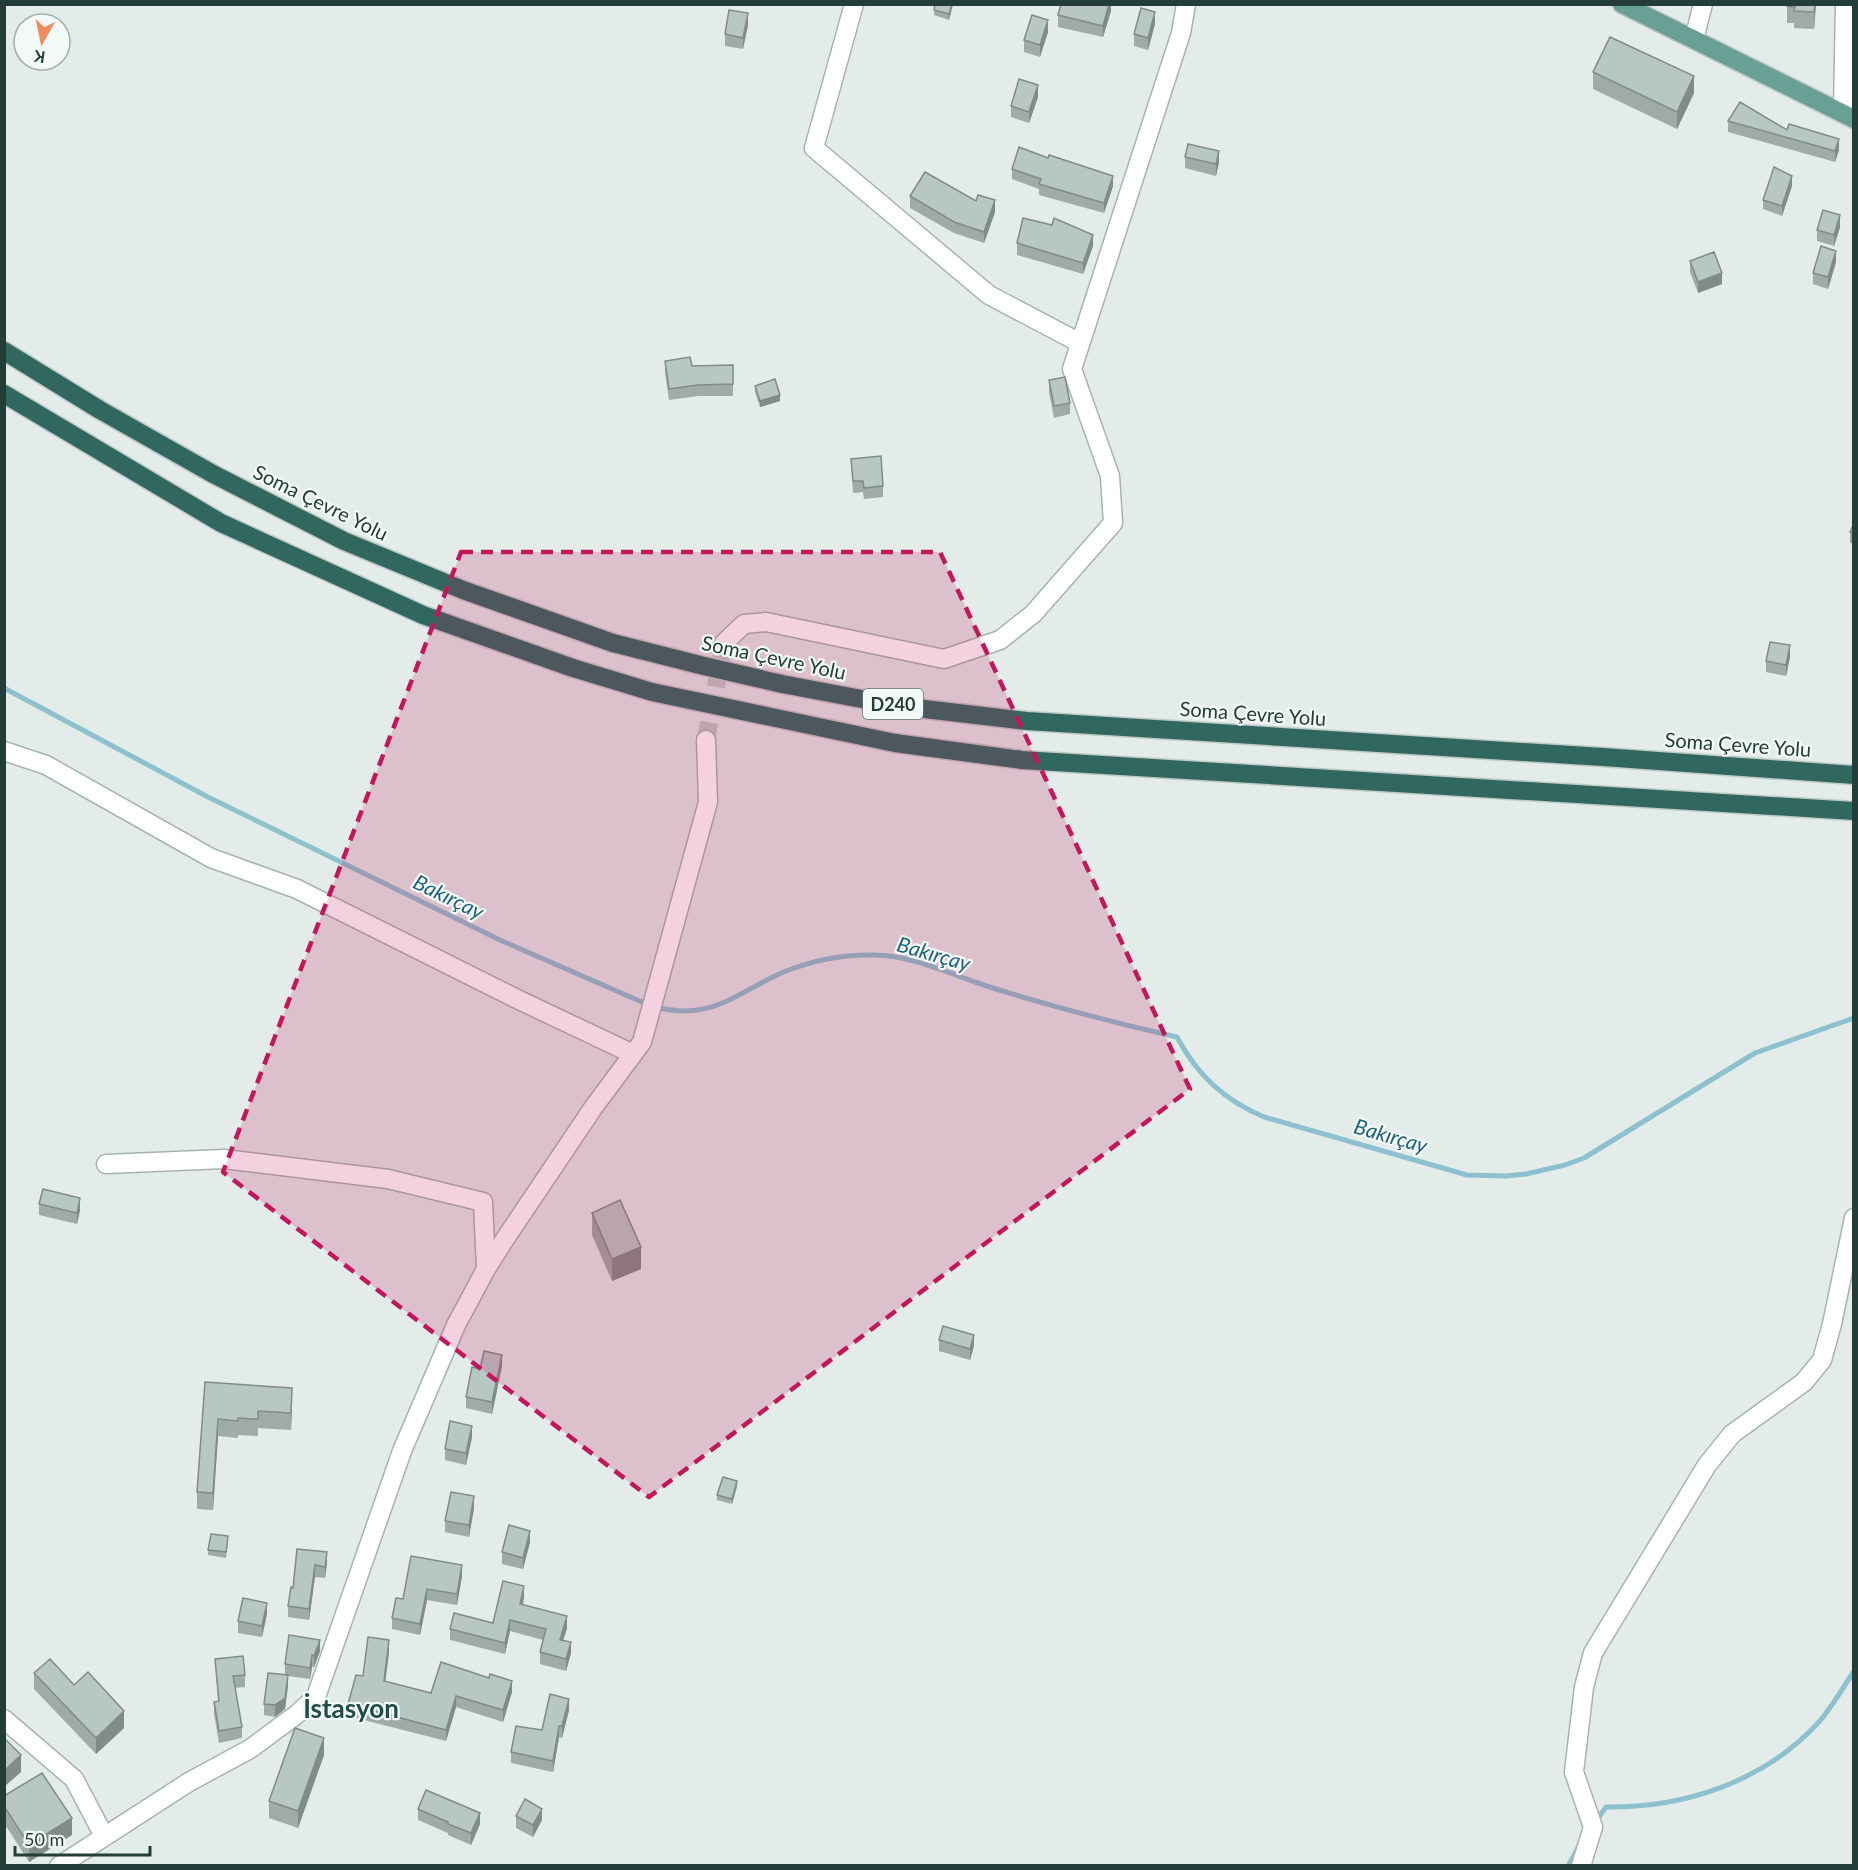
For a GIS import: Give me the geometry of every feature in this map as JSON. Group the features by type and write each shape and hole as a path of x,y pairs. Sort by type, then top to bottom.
{"highway":[{"name":"Soma Çevre Yolu","path":"4,351 100,410 213,474 344,541 463,590 613,643 726,671 900,706 1027,721 1854,775"},
{"name":"D240","path":"4,394 221,523 318,569 434,619 573,668 673,697 895,743 1022,760 1854,812"}],"main road":[{"path":"1622,4 1848,116"}],"street":[{"path":"854,4 814,148 989,295 1080,343"},
{"path":"724,643 744,624 766,622 945,659 1000,640 1033,614 1113,523 1110,476 1072,369 1181,33 1186,4"},
{"path":"1694,39 1703,4"},
{"path":"1845,4 1848,116"},
{"path":"59,1866 189,1782 250,1749 296,1715 315,1697 402,1450 456,1325 486,1269 593,1108 638,1048 665,960 708,802 706,740"},
{"path":"4,751 46,765 212,858 297,889 517,999 638,1048"},
{"path":"106,1164 224,1159 388,1179 483,1202 486,1269"},
{"path":"1581,1866 1593,1827 1574,1772 1584,1687 1593,1653 1707,1464 1732,1434 1804,1382 1822,1360 1832,1324 1854,1218"},
{"path":"4,1719 74,1779 104,1836"}],"highlighted area":[{"path":"461,552 940,552 1190,1089 649,1497 223,1172"}],"building":[{"path":"935,4 952,4 949,14 934,10"},
{"path":"1061,4 1109,4 1103,26 1058,15"},
{"path":"1787,4 1815,4 1814,12 1794,11 1795,7 1787,6"},
{"path":"1141,8 1155,12 1148,38 1134,34"},
{"path":"729,10 748,13 743,38 725,34"},
{"path":"1032,15 1048,20 1040,45 1024,40"},
{"path":"1610,37 1694,76 1677,112 1593,72"},
{"path":"1019,79 1038,85 1029,112 1011,106"},
{"path":"1740,102 1787,130 1789,124 1839,139 1835,151 1728,121"},
{"path":"1188,144 1219,151 1216,164 1185,157"},
{"path":"1019,147 1048,158 1049,155 1113,176 1104,203 1039,184 1041,179 1012,169"},
{"path":"1774,167 1792,176 1782,206 1763,200"},
{"path":"925,172 976,201 978,195 995,200 984,232 954,222 910,196"},
{"path":"1823,210 1840,215 1834,235 1817,230"},
{"path":"1023,218 1052,225 1054,218 1093,235 1083,263 1017,243"},
{"path":"1821,246 1836,251 1828,277 1813,273"},
{"path":"1714,252 1722,273 1698,282 1690,261"},
{"path":"690,357 692,366 733,365 733,384 669,389 665,361"},
{"path":"1065,377 1070,403 1054,406 1049,380"},
{"path":"775,379 780,395 760,401 755,386"},
{"path":"881,456 883,486 864,488 863,481 853,481 851,459"},
{"path":"1770,642 1790,645 1786,665 1766,661"},
{"path":"43,1189 80,1198 77,1213 39,1204"},
{"path":"620,1200 641,1247 612,1259 592,1213"},
{"path":"943,1326 974,1335 970,1349 939,1340"},
{"path":"484,1351 502,1355 492,1402 466,1397 472,1367 480,1369"},
{"path":"205,1382 292,1388 291,1413 258,1411 258,1419 238,1418 238,1421 218,1419 213,1493 197,1492"},
{"path":"450,1421 472,1426 466,1453 445,1449"},
{"path":"723,1477 737,1481 732,1499 717,1495"},
{"path":"451,1492 474,1496 469,1525 445,1521"},
{"path":"509,1525 530,1531 523,1558 502,1552"},
{"path":"211,1534 228,1536 226,1552 208,1550"},
{"path":"297,1549 327,1552 325,1567 315,1565 309,1609 288,1606 291,1587 293,1588"},
{"path":"411,1556 462,1565 457,1594 427,1589 420,1624 392,1618 396,1598 403,1599"},
{"path":"503,1581 524,1586 520,1604 567,1616 560,1640 571,1642 566,1659 540,1652 546,1629 510,1620 505,1643 450,1629 454,1613 493,1623"},
{"path":"243,1598 267,1603 262,1626 238,1621"},
{"path":"289,1635 320,1640 314,1656 312,1655 310,1668 285,1664"},
{"path":"368,1637 389,1640 384,1681 431,1693 441,1662 489,1678 490,1674 512,1681 503,1710 456,1696 446,1730 348,1704 356,1675 363,1676"},
{"path":"243,1656 245,1675 233,1676 242,1727 219,1731 214,1702 219,1701 215,1659"},
{"path":"50,1659 74,1685 88,1672 124,1711 96,1738 34,1673"},
{"path":"268,1673 288,1675 285,1698 275,1705 264,1704"},
{"path":"550,1694 569,1699 562,1726 559,1726 553,1761 511,1752 516,1726 542,1730"},
{"path":"295,1728 324,1738 298,1811 269,1801"},
{"path":"4,1738 21,1755 4,1771"},
{"path":"42,1773 72,1818 29,1845 4,1806 4,1796"},
{"path":"426,1790 480,1813 471,1833 418,1809"},
{"path":"525,1799 542,1809 533,1825 516,1816"}],"waterway":[{"name":"Bakırçay","path":"4,688 208,797 500,940 651,1006 691,1011 707,1008 737,996 786,971 830,959 864,955 904,959 1039,1002 1177,1037 1193,1063 1213,1085 1236,1103 1264,1117 1467,1175 1526,1174 1584,1158 1755,1053 1854,1018"},
{"path":"1596,1821 1606,1807 1664,1803 1693,1796 1720,1788 1772,1762 1817,1724 1854,1671"},
{"path":"1568,1866 1579,1846"}],"tunnel":[{"path":"706,740 724,643"}],"district":[{"name":"İstasyon","path":"351,1708"}]}
